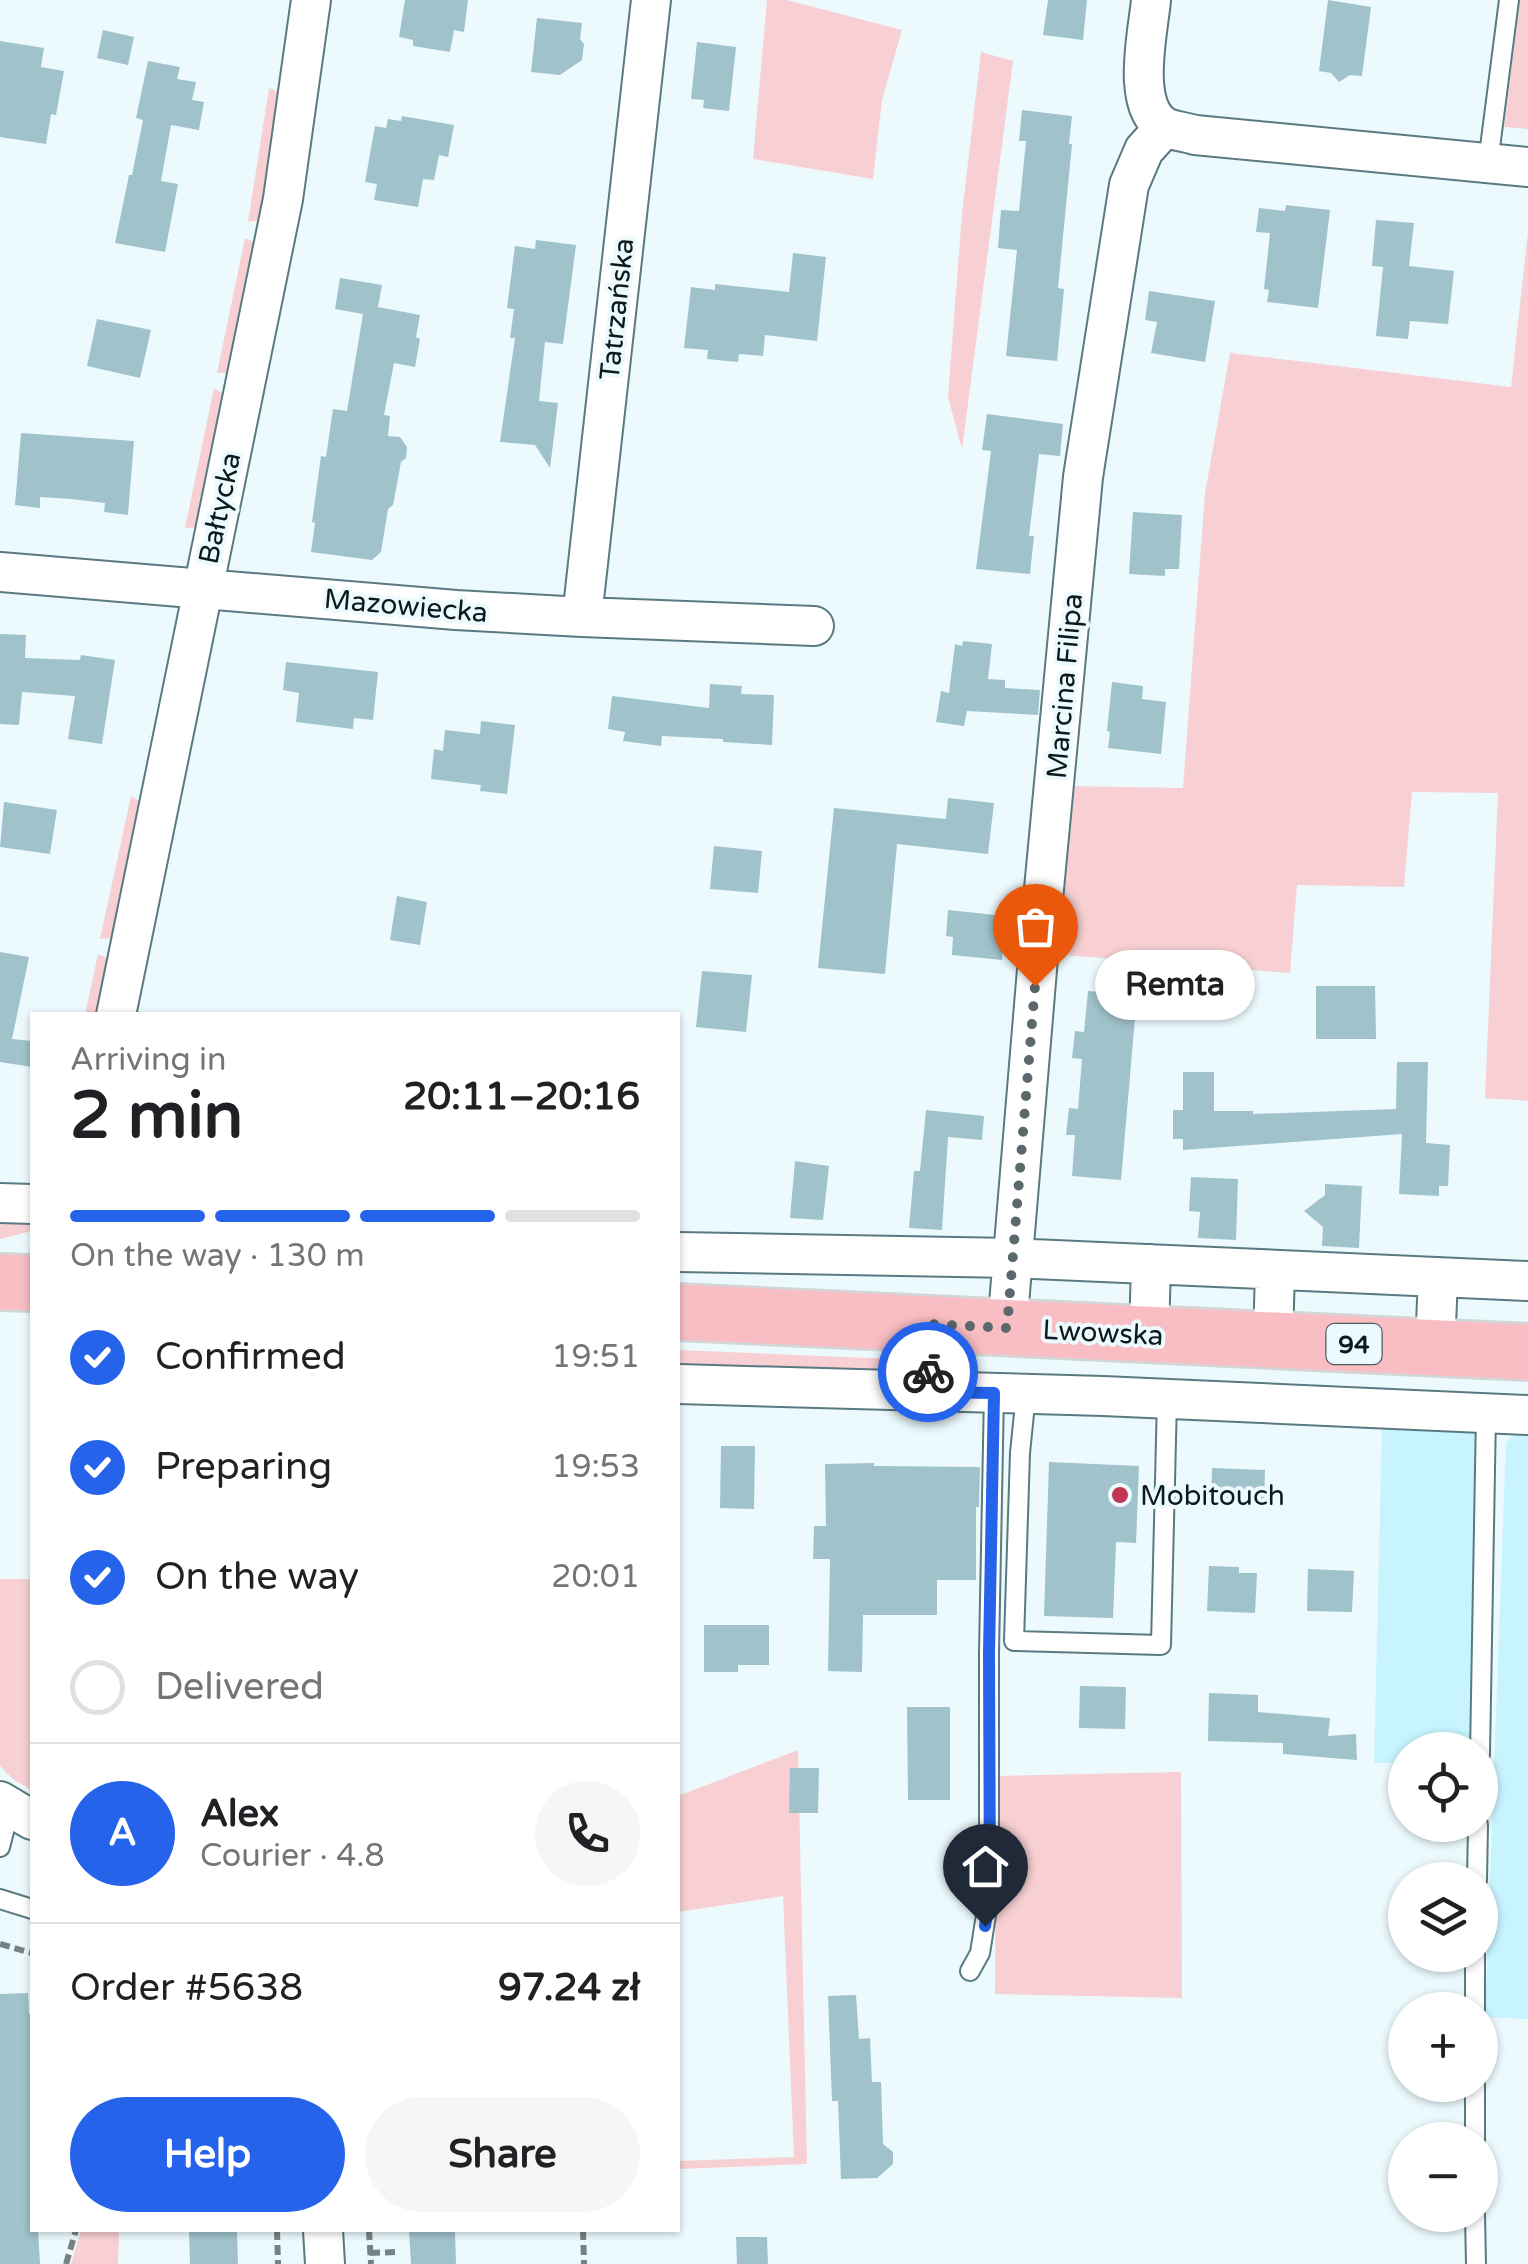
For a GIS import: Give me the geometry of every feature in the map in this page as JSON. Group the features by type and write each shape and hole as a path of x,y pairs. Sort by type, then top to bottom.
{"main road":[{"path":"0,1282 30,1283"},
{"name":"Lwowska","path":"704,1314 1528,1352"}],"street":[{"name":"Bałtycka","path":"117,1012 283,199 311,0"},
{"name":"Tatrzańska","path":"582,618 651,0"},
{"path":"1152,0 1143,90 1150,112 1165,127 1196,134 1528,166"},
{"name":"Marcina Filipa","path":"1007,1328 1084,477 1129,186 1144,150 1165,127"},
{"name":"Mazowiecka","path":"0,572 456,610 814,626"},
{"path":"0,1203 30,1204"},
{"path":"680,1252 1012,1258 1528,1281"},
{"path":"704,1314 732,1253"},
{"path":"863,1321 865,1254"},
{"path":"1148,1334 1151,1264"},
{"path":"1273,1340 1276,1270"},
{"path":"1435,1348 1438,1276"},
{"path":"928,1324 928,1392"},
{"path":"680,1384 1528,1415"},
{"path":"323,2232 325,2264"}],"lane":[{"path":"1488,163 1508,0"},
{"path":"1011,1394 1020,1453 1014,1640 1161,1645 1167,1399"},
{"path":"970,1970 980,1953 990,1896 989,1653 1011,1394"},
{"path":"1480,1732 1486,1413"},
{"path":"0,1847 14,1809"},
{"path":"0,1899 30,1907"},
{"path":"1475,2232 1476,2264"}],"path":[{"path":"0,1944 30,1953"},
{"path":"66,2264 75,2232"},
{"path":"277,2232 278,2264"},
{"path":"369,2232 371,2264"},
{"path":"583,2232 584,2264"},
{"path":"370,2254 396,2252"}],"shaded area":[{"path":"767,0 787,0 902,30 882,100 873,179 753,159"},
{"path":"1520,0 1528,0 1528,129 1504,127"},
{"path":"981,52 1013,61 962,449 948,397 962,214"},
{"path":"269,88 283,94 263,220 248,222"},
{"path":"1528,231 1528,1101 1485,1098 1498,793 1412,792 1404,887 1297,885 1290,973 1052,954 1069,786 1183,788 1205,493 1230,353 1511,387"},
{"path":"245,238 258,244 232,373 217,373"},
{"path":"214,388 227,396 200,527 185,528"},
{"path":"131,796 143,803 116,938 100,939"},
{"path":"98,954 111,960 101,1012 86,1012"},
{"path":"0,1211 30,1212 30,1232 0,1239"},
{"path":"680,1350 893,1359 909,1368 910,1374 680,1373"},
{"path":"1468,1421 1478,1438 1472,1732 1388,1732 1388,1763 1374,1763 1382,1425"},
{"path":"1523,1425 1528,1425 1528,2019 1498,2018 1498,1992 1486,1992 1487,1972 1498,1972 1498,1862 1491,1862 1491,1842 1498,1842 1495,1732 1506,1443"},
{"path":"0,1579 30,1579 30,1789 0,1766"},
{"path":"798,1750 807,2164 680,2169 680,2161 794,2157 783,1896 680,1912 680,1795"},
{"path":"1181,1772 1182,1998 995,1994 996,1776"},
{"path":"80,2232 119,2232 118,2264 71,2264"}],"building":[{"path":"405,0 468,0 464,32 454,30 450,52 413,46 413,40 399,37"},
{"path":"1048,0 1087,0 1083,40 1043,35"},
{"path":"1328,0 1371,7 1362,76 1350,75 1339,82 1331,73 1319,71"},
{"path":"537,18 582,23 582,60 560,75 531,72"},
{"path":"103,30 134,37 128,65 97,58"},
{"path":"0,41 44,48 41,67 64,71 46,144 0,137"},
{"path":"697,42 736,47 729,111 703,108 704,100 691,99"},
{"path":"148,61 180,67 177,79 196,82 192,100 204,102 199,130 171,125 161,181 178,184 165,252 115,243 143,120 136,118"},
{"path":"1022,110 1072,116 1058,288 1064,289 1057,361 1006,356 1017,250 998,248 1001,210 1019,211 1026,141 1019,141"},
{"path":"402,116 454,125 448,157 439,155 434,180 423,179 418,207 374,200 377,184 365,182 375,126 386,128 388,119 401,121"},
{"path":"1286,205 1330,210 1318,308 1267,302 1269,290 1264,289 1270,233 1256,232 1259,208 1285,211"},
{"path":"1376,220 1414,223 1409,266 1454,271 1448,324 1410,321 1408,339 1376,336 1383,267 1372,266"},
{"path":"536,240 576,245 563,344 545,342 539,401 558,403 550,468 535,445 500,442 515,338 510,338 514,309 507,308 515,246 535,249"},
{"path":"793,253 826,257 817,341 765,335 763,356 739,354 738,362 707,359 708,350 684,348 691,287 715,290 715,284 789,292"},
{"path":"340,278 382,285 378,307 420,315 415,367 394,363 384,415 390,416 388,436 400,437 407,447 406,458 401,462 393,505 388,509 381,552 372,560 311,552 321,456 326,457 333,409 347,411 363,314 335,309"},
{"path":"1149,291 1215,301 1205,362 1151,353 1157,322 1145,320"},
{"path":"97,319 151,330 140,378 87,366"},
{"path":"987,414 1063,424 1060,456 1039,454 1029,536 1034,536 1030,574 976,569 991,451 982,450"},
{"path":"21,433 134,441 128,515 104,512 105,503 71,499 40,497 40,508 15,505"},
{"path":"1133,512 1182,515 1179,569 1165,569 1165,576 1129,574"},
{"path":"0,634 26,635 25,658 80,660 81,655 115,660 102,744 68,739 75,696 22,692 19,725 0,724"},
{"path":"963,641 992,644 988,679 1005,680 1005,688 1040,690 1038,715 967,711 964,726 936,722 941,691 949,693 955,644 962,646"},
{"path":"286,662 378,672 373,720 354,718 353,729 296,722 299,693 283,690"},
{"path":"1112,682 1143,686 1142,699 1166,702 1161,754 1108,748"},
{"path":"710,684 742,686 741,694 774,695 772,745 662,736 661,746 623,741 625,732 608,729 612,696 709,708"},
{"path":"481,721 515,725 507,794 480,791 481,785 431,779 434,749 443,751 445,730 480,734"},
{"path":"948,798 994,803 988,854 897,844 885,974 818,968 834,808 946,819"},
{"path":"4,802 57,810 50,854 0,847"},
{"path":"714,846 762,851 758,893 710,889"},
{"path":"397,896 427,902 420,945 390,940"},
{"path":"948,910 1005,916 1002,960 952,955 953,937 946,936"},
{"path":"0,952 29,957 12,1039 30,1041 30,1067 0,1062"},
{"path":"702,971 752,975 746,1032 696,1027"},
{"path":"1316,986 1375,986 1376,1039 1316,1039"},
{"path":"1088,991 1137,995 1121,1180 1072,1176 1075,1135 1066,1135 1069,1108 1078,1109 1082,1059 1072,1058 1075,1031 1084,1032"},
{"path":"1397,1062 1428,1062 1426,1143 1450,1145 1448,1186 1439,1186 1439,1196 1399,1194 1402,1134 1183,1150 1183,1139 1173,1139 1173,1110 1183,1110 1183,1072 1214,1072 1214,1111 1253,1114 1396,1109"},
{"path":"926,1110 984,1116 982,1140 948,1137 942,1230 909,1228 914,1171 920,1171"},
{"path":"795,1161 829,1166 823,1220 790,1218"},
{"path":"1191,1177 1238,1179 1236,1240 1198,1238 1200,1212 1189,1211"},
{"path":"1325,1184 1362,1186 1359,1248 1322,1246 1323,1227 1304,1211 1325,1195"},
{"path":"721,1446 755,1446 754,1509 720,1508"},
{"path":"1049,1462 1139,1466 1136,1543 1116,1542 1113,1618 1044,1616"},
{"path":"825,1464 980,1467 976,1580 937,1580 937,1615 863,1615 862,1672 828,1671 830,1559 813,1559 814,1526 826,1526"},
{"path":"1212,1468 1265,1470 1264,1504 1211,1502"},
{"path":"1209,1566 1239,1567 1239,1573 1257,1573 1255,1613 1207,1611"},
{"path":"1308,1569 1354,1571 1352,1612 1307,1611"},
{"path":"704,1625 769,1625 769,1665 738,1665 738,1672 704,1672"},
{"path":"1080,1686 1126,1687 1125,1729 1079,1728"},
{"path":"1209,1693 1258,1695 1258,1712 1330,1718 1328,1736 1356,1734 1357,1760 1283,1754 1283,1743 1208,1741"},
{"path":"907,1707 950,1707 950,1800 908,1800"},
{"path":"790,1768 819,1768 818,1813 789,1813"},
{"path":"28,1993 30,2232 38,2232 40,2264 0,2264 0,1994"},
{"path":"856,1995 859,2039 870,2038 872,2082 881,2082 883,2144 893,2152 893,2164 877,2178 841,2179 838,2101 832,2101 828,1996"},
{"path":"189,2232 237,2232 238,2264 190,2264"},
{"path":"409,2232 455,2232 456,2264 411,2264"},
{"path":"736,2237 767,2237 768,2264 737,2264"}],"way so far":[{"path":"928,1372 928,1324 1007,1328 1035,986"}],"place":[{"name":"Remta","path":"1035,986"},
{"name":"Mobitouch","path":"1120,1495"}],"route":[{"path":"928,1372 928,1392 994,1393 990,1896 985,1926"}]}
